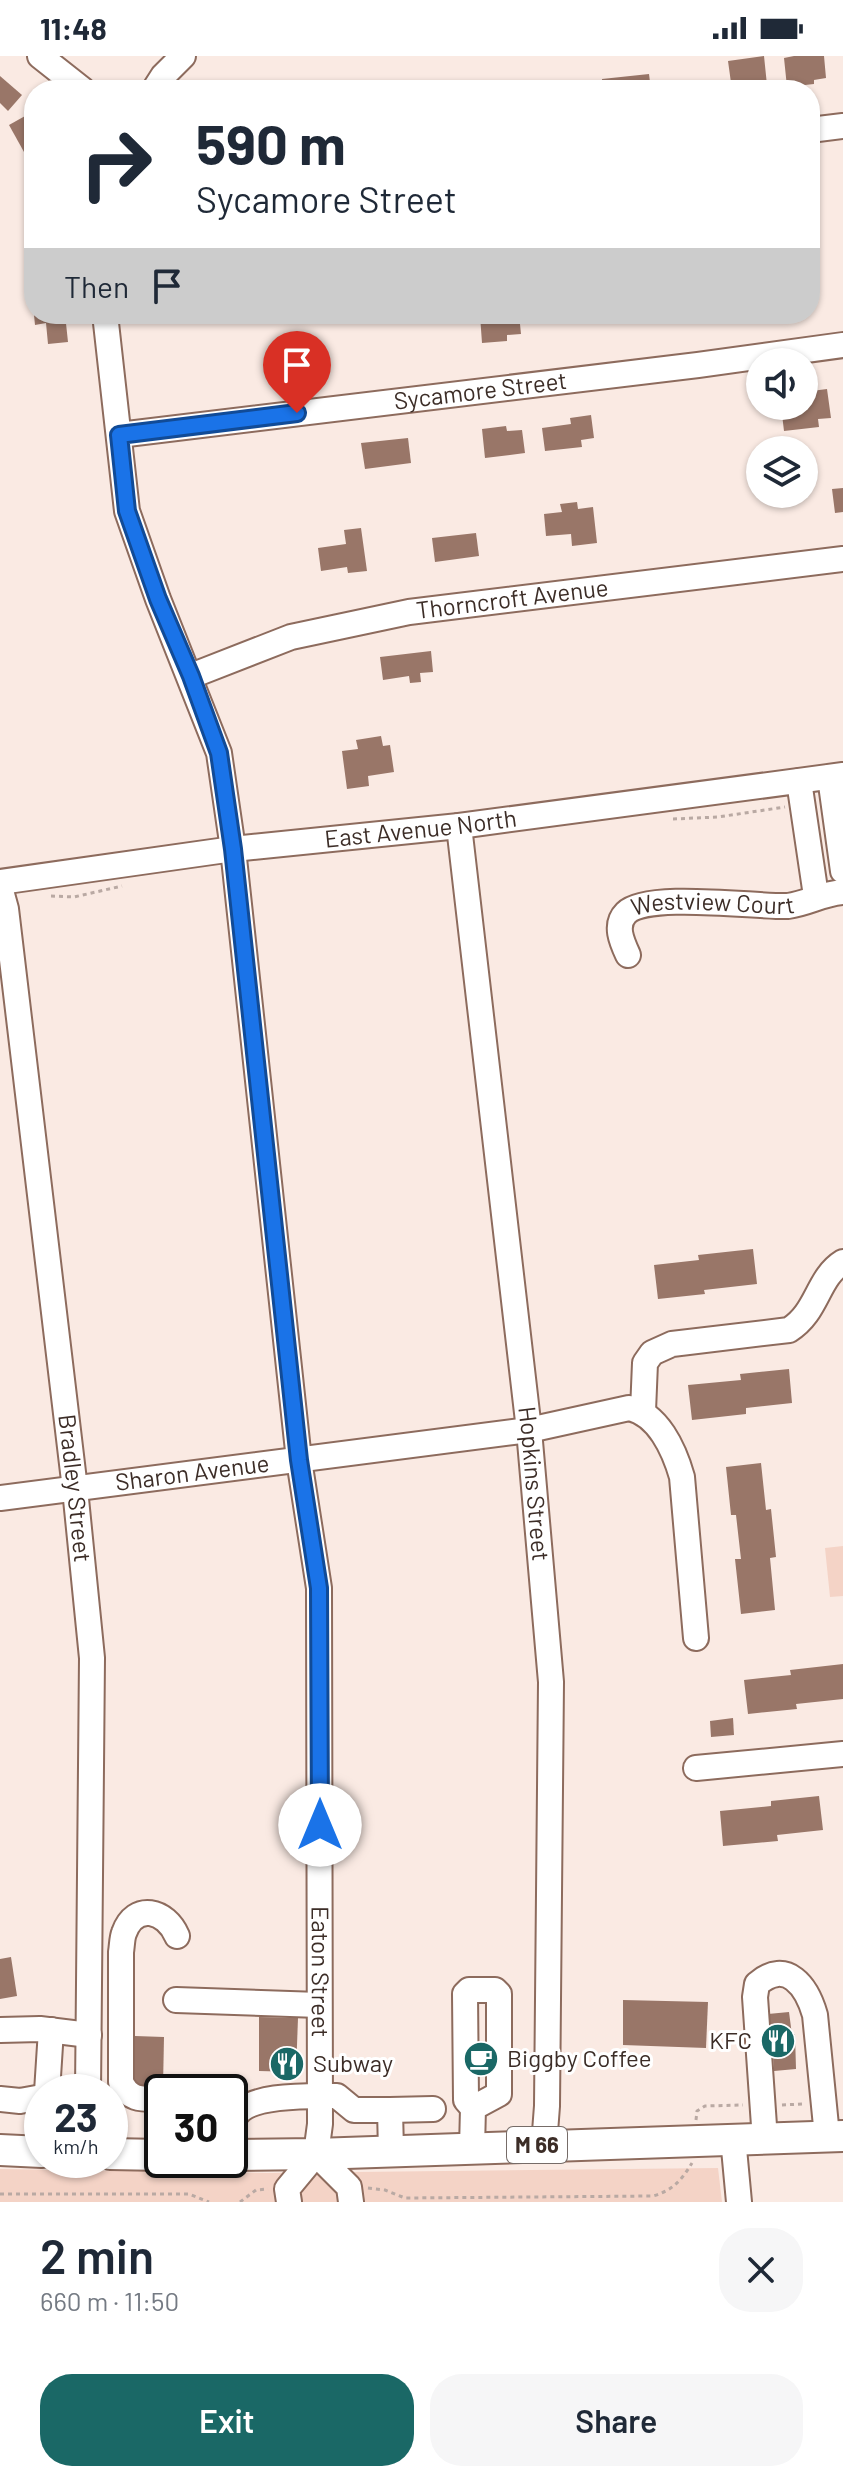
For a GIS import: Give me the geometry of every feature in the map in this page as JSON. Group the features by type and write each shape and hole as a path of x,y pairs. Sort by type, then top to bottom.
{"main road":[{"name":"M 66","path":"248,2155 835,2136"},
{"path":"0,2150 24,2151"}],"street":[{"path":"40,56 70,80"},
{"path":"160,80 183,56"},
{"path":"820,129 843,126"},
{"name":"Eaton Street","path":"106,324 127,511 219,753 233,849 299,1460 319,1588 320,2124 316,2154"},
{"name":"Sycamore Street","path":"119,435 843,345"},
{"name":"Thorncroft Avenue","path":"191,676 291,637 409,612 843,559"},
{"path":"837,776 843,871"},
{"name":"East Avenue North","path":"0,884 233,849 459,826 837,776"},
{"path":"799,781 816,896"},
{"name":"Hopkins Street","path":"459,826 529,1430 551,1682 547,2106 544,2145"},
{"name":"Bradley Street","path":"0,884 8,924 92,1658 88,2074"},
{"name":"Westview Court","path":"628,955 620,931 625,914 633,908 672,902 788,906 816,896 843,892"},
{"path":"696,1638 682,1477 676,1457 656,1425 643,1411 645,1363 652,1353 672,1344 789,1330 802,1322 821,1291 826,1275 843,1262"},
{"name":"Sharon Avenue","path":"0,1498 529,1430 629,1408 643,1411"},
{"path":"696,1768 843,1754"},
{"path":"144,2099 130,2095 121,2082 121,1952 124,1932 136,1917 153,1913 168,1921 177,1936"},
{"path":"130,2095 130,1932 139,1921 153,1913"},
{"path":"90,1951 121,1952"},
{"path":"765,2140 755,1997 757,1984 765,1977 774,1975 787,1975 797,1980 806,1988 811,2000 835,2136"},
{"path":"176,2000 319,2005"},
{"path":"0,2030 51,2030 89,2035"},
{"path":"48,2074 51,2030"},
{"path":"248,2104 320,2096 341,2098 354,2110 433,2109"},
{"path":"0,2099 24,2100"},
{"path":"433,2149 433,2102 436,2100 470,2104 472,2148"},
{"path":"390,2110 391,2151"},
{"path":"733,2138 739,2202"},
{"path":"288,2195 316,2154 350,2194"}],"path":[{"path":"350,2194 385,2190 405,2198 653,2196 669,2192 693,2162"},
{"path":"240,2202 256,2190 288,2195"},
{"path":"0,2194 189,2194 209,2202"}],"shaded area":[{"path":"843,1546 843,1596 830,1597 825,1548"},
{"path":"718,2168 722,2202 0,2202 0,2169 24,2169 24,2178 128,2178 128,2171 144,2171 144,2178 248,2178 248,2173"}],"building":[{"path":"764,56 766,80 731,80 728,61"},
{"path":"824,56 826,78 786,80 784,58"},
{"path":"649,74 650,80 602,80"},
{"path":"0,76 22,95 8,111 0,103"},
{"path":"24,117 24,152 9,125"},
{"path":"46,324 66,324 68,342 48,344"},
{"path":"481,324 520,324 521,334 507,335 507,341 482,343"},
{"path":"827,389 831,418 818,419 818,390"},
{"path":"591,415 594,438 581,440 582,447 545,451 542,428 571,424 570,418"},
{"path":"818,419 819,427 784,431 783,420"},
{"path":"506,426 507,431 522,430 525,453 485,458 482,429"},
{"path":"408,438 411,463 365,469 361,443"},
{"path":"843,488 843,512 835,513 832,489"},
{"path":"577,502 578,509 593,507 597,543 572,546 571,534 546,536 544,514 562,512 560,504"},
{"path":"361,528 367,571 348,573 347,567 321,571 318,548 346,544 344,530"},
{"path":"476,533 479,556 435,562 432,538"},
{"path":"431,651 433,672 420,673 421,682 410,683 409,676 383,680 380,657"},
{"path":"381,736 383,746 390,745 394,772 368,776 369,786 347,789 342,751 358,749 356,740"},
{"path":"753,1249 757,1284 658,1299 654,1265 699,1260 698,1255"},
{"path":"789,1369 792,1403 746,1408 746,1414 692,1420 688,1385 741,1380 740,1374"},
{"path":"761,1463 766,1510 771,1509 776,1557 770,1558 775,1610 741,1614 735,1559 741,1559 736,1515 731,1515 726,1467"},
{"path":"843,1664 843,1699 796,1704 797,1709 748,1714 744,1680 791,1675 790,1670"},
{"path":"733,1718 734,1735 711,1737 710,1721"},
{"path":"819,1796 823,1830 777,1835 778,1841 723,1846 720,1811 771,1806 771,1801"},
{"path":"11,1957 17,1996 0,1999 0,1959"},
{"path":"623,2000 708,2002 706,2048 623,2045"},
{"path":"789,2012 792,2035 795,2034 796,2069 774,2071 766,2034 770,2033 768,2014"},
{"path":"259,2017 298,2018 296,2072 259,2071"},
{"path":"135,2036 164,2037 163,2074 144,2074 144,2086 134,2086"},
{"name":"Biggby Coffee","path":"477,2052 485,2052 485,2066 492,2066 492,2074 477,2073"}],"place":[{"name":"KFC","path":"778,2041"},
{"name":"Biggby Coffee","path":"481,2059"},
{"name":"Subway","path":"287,2064"}],"route":[{"path":"297,413 119,435 127,511 219,753 233,849 299,1460 319,1588 320,1825"}]}
